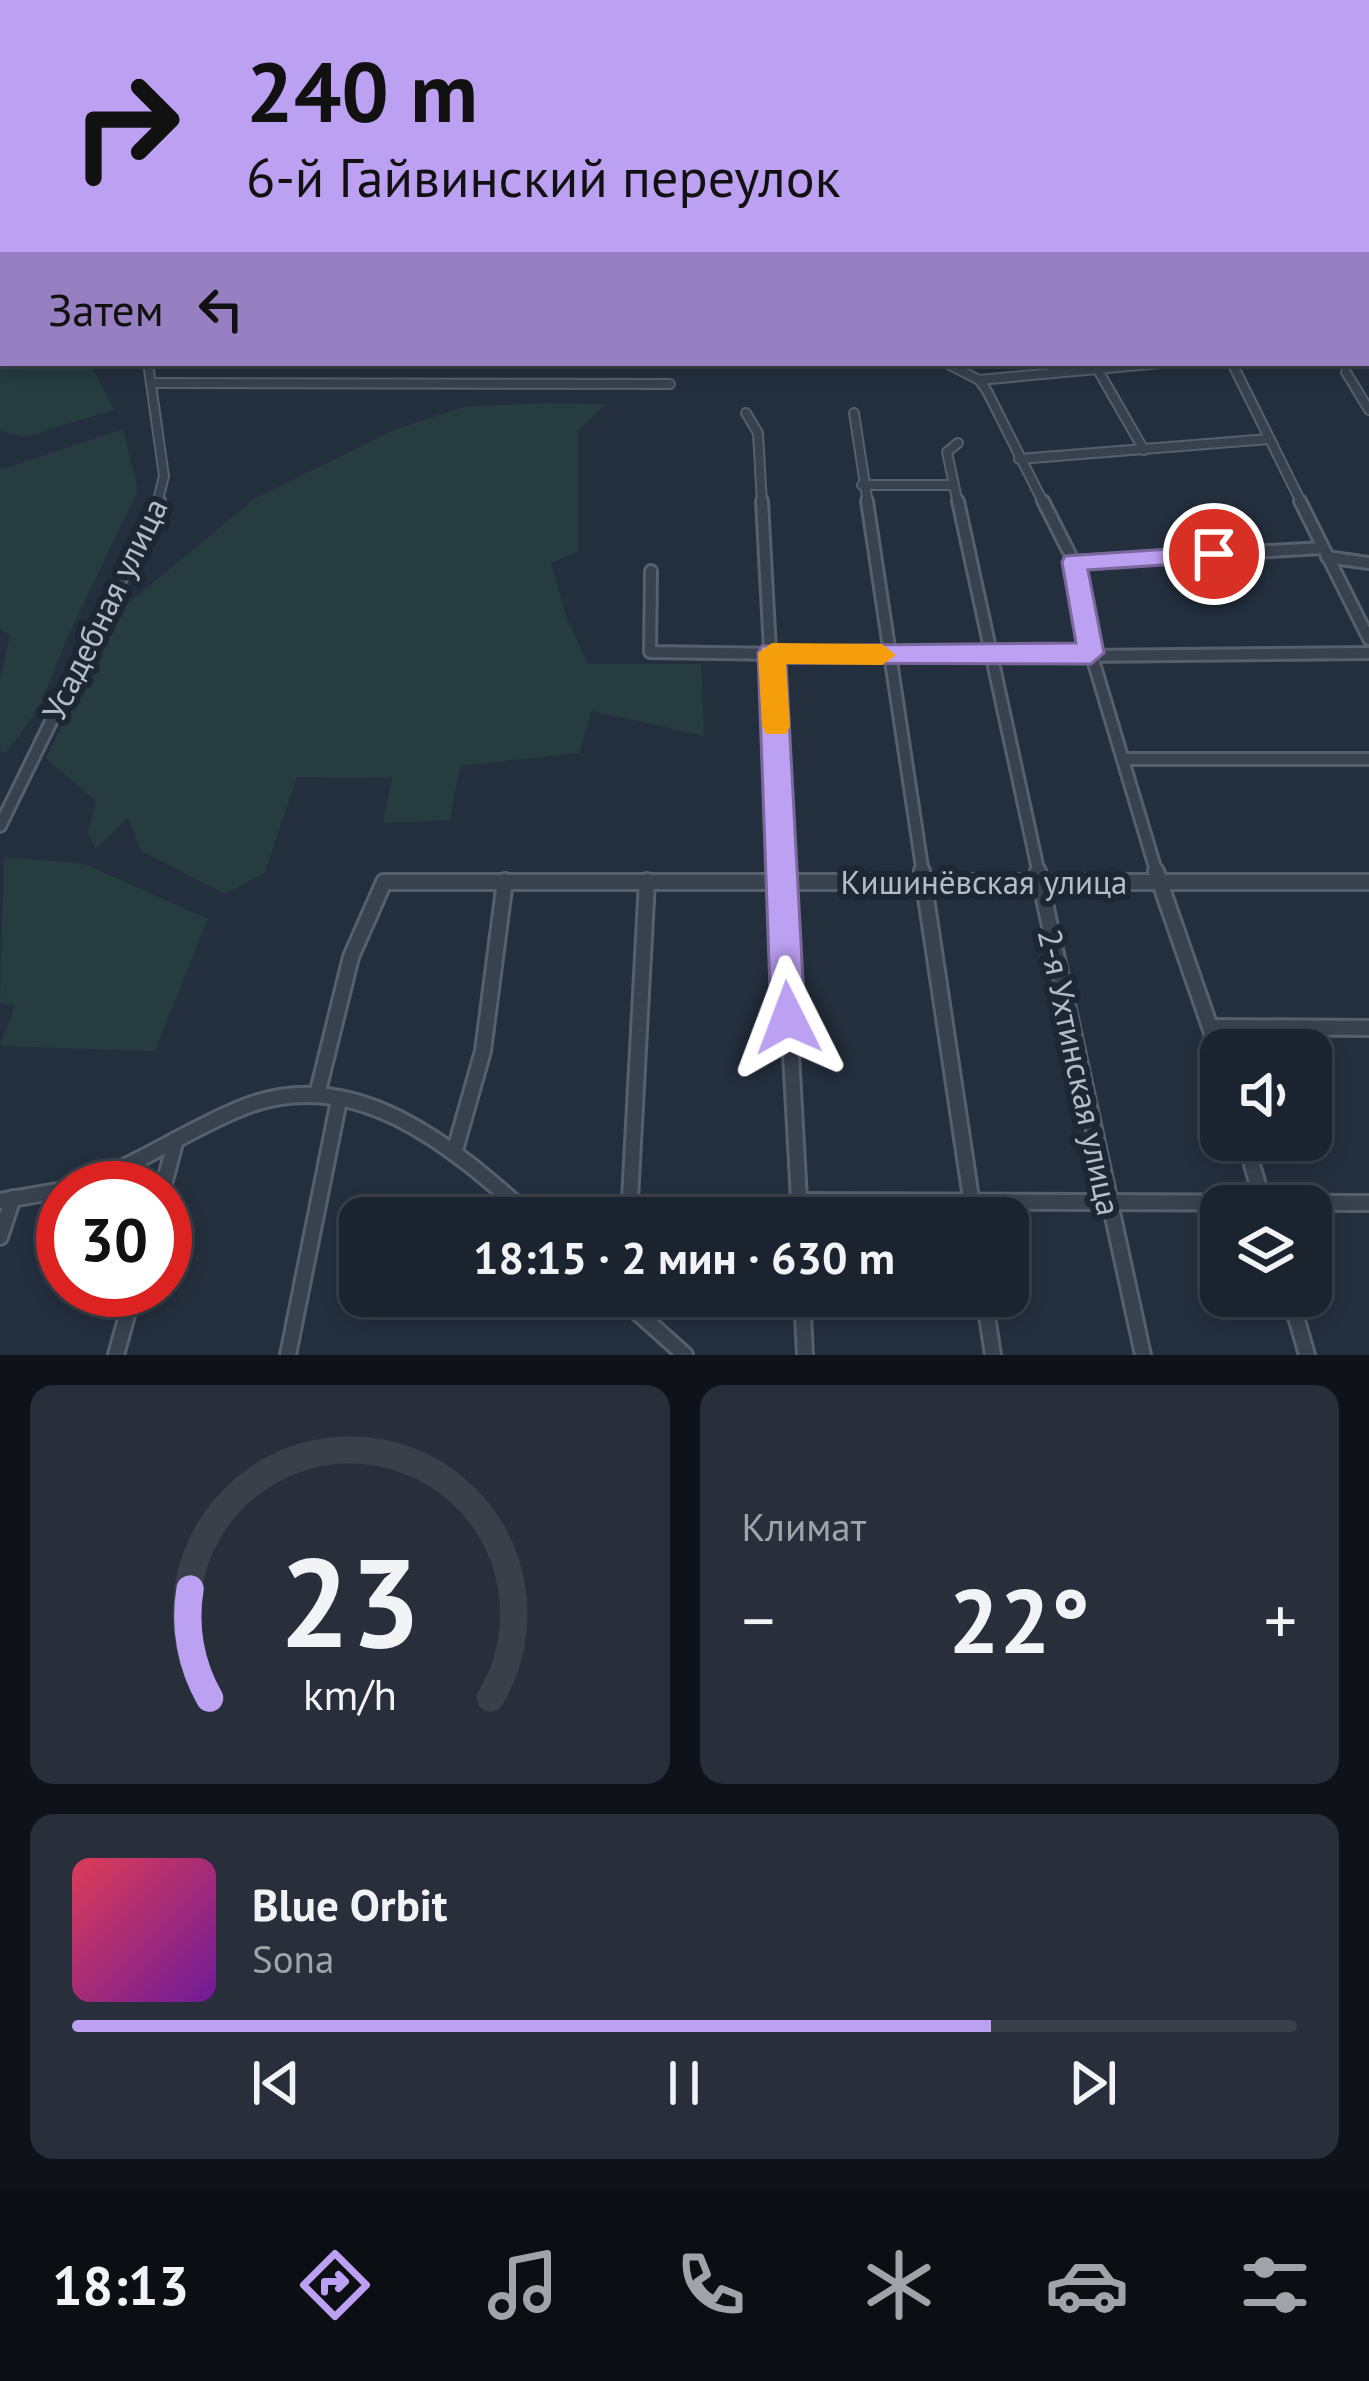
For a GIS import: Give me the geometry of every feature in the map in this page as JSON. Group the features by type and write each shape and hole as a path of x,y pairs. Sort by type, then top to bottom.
{"street":[{"path":"149,366 157,383 670,384"},
{"path":"952,366 980,380 1120,366"},
{"path":"1034,366 1037,375"},
{"path":"1233,366 1369,639"},
{"path":"1098,370 1144,450"},
{"path":"1346,372 1369,410"},
{"path":"980,380 1074,562 1091,653 1158,881 1199,1006 1211,1027 1369,1028"},
{"name":"Усадебная улица","path":"0,826 162,494 166,476 154,420 157,383"},
{"path":"746,413 758,433 799,1197"},
{"path":"854,413 970,1197"},
{"path":"1019,459 1269,439"},
{"name":"2-я Ухтинская улица","path":"958,443 947,452 951,484 993,657 1143,1355"},
{"path":"862,485 951,484"},
{"path":"1074,562 1325,553 1369,563"},
{"path":"651,571 650,652 993,657 1369,653"},
{"path":"1125,759 1369,760"},
{"name":"Кишинёвская улица","path":"317,1096 351,957 384,881 1369,882"},
{"path":"454,1150 475,1099 492,1003 505,881"},
{"path":"630,1197 646,881"},
{"path":"142,1161 243,1106 277,1096 317,1096 395,1116 454,1150 508,1197"},
{"path":"288,1355 339,1100"},
{"path":"170,1161 175,1143"},
{"path":"0,1237 7,1199"},
{"path":"1332,1203 1369,1202"},
{"path":"1029,1207 1200,1204"},
{"path":"116,1355 127,1317"},
{"path":"642,1317 685,1355"},
{"path":"803,1317 805,1355"},
{"path":"987,1317 993,1355"},
{"path":"1296,1317 1307,1355"}],"green space":[{"path":"0,366 92,366 114,410 25,437 0,431"},
{"path":"606,404 578,431 578,552 551,563 567,619 588,664 701,664 704,736 592,711 579,753 460,766 450,820 383,823 392,778 297,777 265,872 226,894 141,851 128,818 96,849 88,833 96,801 46,758 119,611 254,499 396,429 464,407"},
{"path":"123,429 138,490 67,638 40,707 5,754 0,749 0,682 10,635 0,629 0,470"},
{"path":"4,857 85,864 208,919 155,1051 0,1046 15,1005 0,1003"}],"slow traffic":[{"path":"776,726 772,653 882,655"}],"route":[{"path":"788,1018 772,653 993,657 1091,653 1074,562 1214,554"}]}
